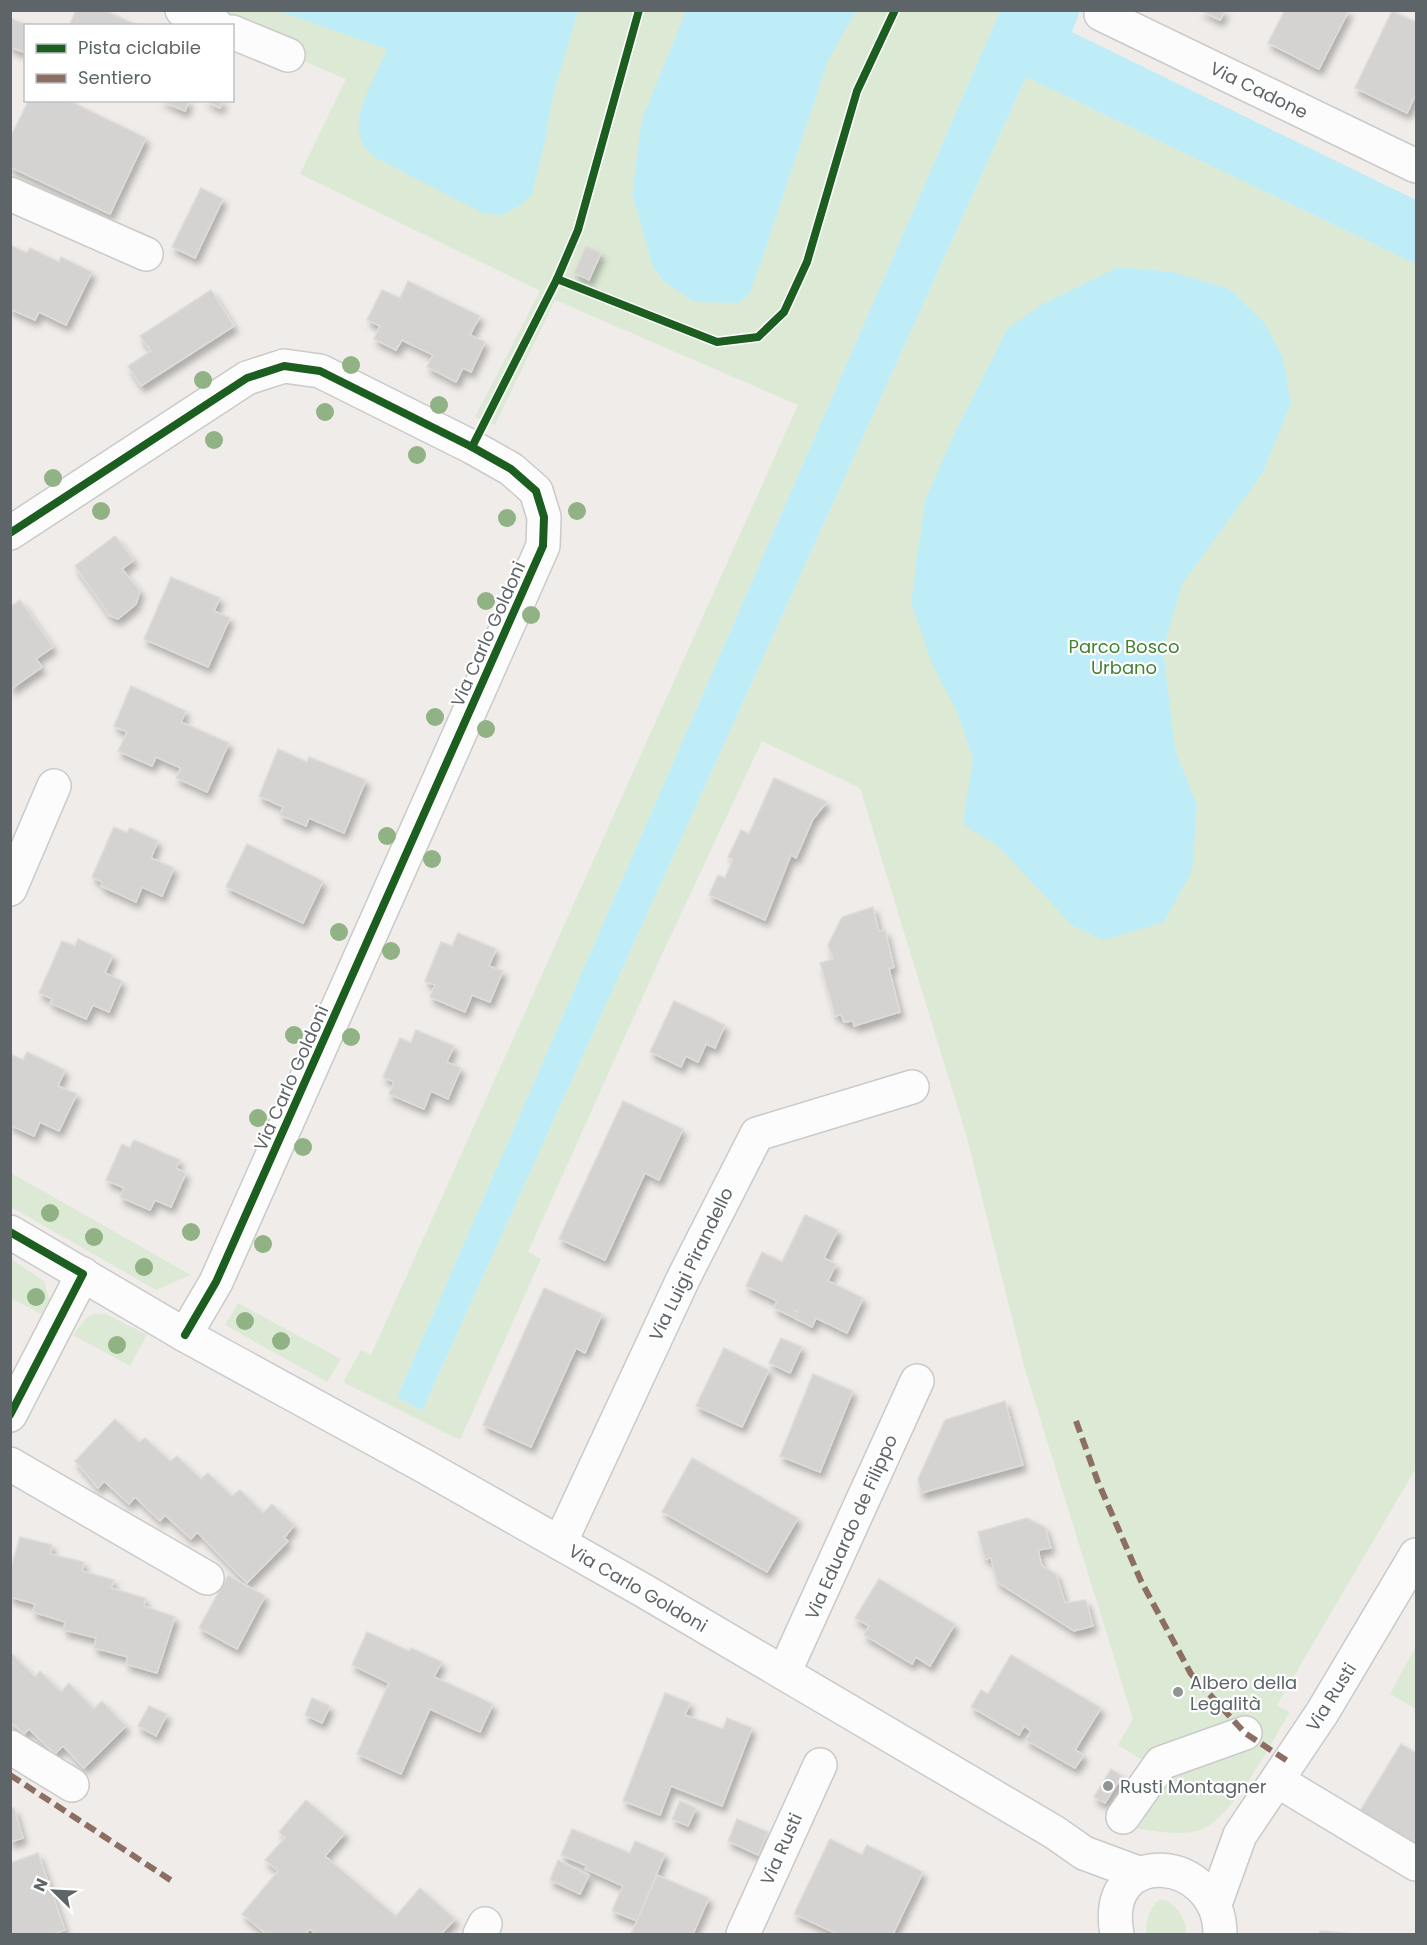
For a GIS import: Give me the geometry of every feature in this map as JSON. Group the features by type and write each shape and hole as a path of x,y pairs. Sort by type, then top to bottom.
{"street":[{"path":"182,10 214,24"},
{"name":"Via Cadone","path":"1101,14 1416,166"},
{"path":"234,33 288,55"},
{"path":"10,194 146,254"},
{"name":"Via Carlo Goldoni","path":"10,533 247,378 284,366 320,371 501,464 536,490 544,517 543,546 216,1282 185,1335"},
{"path":"10,889 54,786"},
{"name":"Via Luigi Pirandello","path":"560,1543 684,1278 757,1134 912,1087"},
{"name":"Via Carlo Goldoni","path":"10,1232 185,1335 560,1543 1054,1832 1084,1853 1138,1874"},
{"path":"10,1415 83,1274"},
{"name":"Via Eduardo de Filippo","path":"784,1674 917,1381"},
{"path":"10,1464 207,1578"},
{"name":"Via Rusti","path":"1186,1876 1240,1835 1322,1713 1416,1555"},
{"path":"1123,1817 1161,1763 1245,1733"},
{"path":"10,1747 72,1785"},
{"name":"Via Rusti","path":"743,1935 820,1765"},
{"path":"1278,1781 1416,1864"},
{"name":"Via Rusti","path":"1218,1919 1240,1835"},
{"name":"Via Carlo Goldoni","path":"1084,1853 1117,1902"},
{"name":"Via Rusti","path":"1138,1874 1157,1870 1186,1876 1203,1888 1218,1919"},
{"path":"1117,1935 1117,1902 1124,1886 1138,1874"}],"green space":[{"name":"Parco Bosco Urbano","path":"227,10 1000,11 397,1397 422,1411 1026,77 1416,264 1416,1468 1277,1705 1290,1712 1249,1780 1223,1813 1210,1825 1197,1831 1182,1833 1136,1828 1168,1776 1118,1745 1133,1719 1024,1366 967,1138 860,788 762,741 658,963 528,1252 541,1259 460,1440 343,1382 361,1350 371,1355 798,405 555,300 495,425 475,417 540,291 300,174 346,79 234,32 234,24 221,24"},
{"path":"11,1173 191,1275 156,1290 11,1207"},
{"path":"11,1259 44,1281 50,1303 43,1315 11,1298"},
{"path":"238,1303 341,1359 327,1382 225,1325"},
{"path":"94,1314 106,1314 147,1335 130,1366 73,1335 86,1318"},
{"path":"1416,1646 1416,1709 1390,1694"},
{"path":"1161,1899 1172,1904 1180,1912 1186,1934 1146,1934 1151,1910"}],"water":[{"path":"279,11 578,11 553,95 532,194 521,205 502,215 483,213 374,157 364,145 359,133 359,119 362,104 387,49"},
{"path":"686,11 856,11 828,61 759,268 749,294 738,303 695,302 664,282 653,267 632,193 642,119"},
{"path":"1000,11 1080,11 1072,32 1416,200 1416,264 1026,77 422,1411 397,1397"},
{"path":"1118,267 1172,272 1229,289 1265,324 1283,358 1291,403 1262,474 1182,584 1163,649 1175,750 1197,805 1192,871 1164,922 1104,940 1073,926 999,847 963,824 973,758 957,712 932,664 911,602 925,500 956,430 1008,328 1043,304"}],"building":[{"path":"76,10 104,10 135,24 70,24"},
{"path":"1200,10 1225,10 1220,20"},
{"path":"1285,10 1349,10 1319,69 1268,43"},
{"path":"1392,11 1416,22 1416,94 1407,113 1355,88"},
{"path":"10,18 24,24 24,50 23,52 10,47"},
{"path":"28,102 72,102 146,138 110,214 10,167 10,138"},
{"path":"165,102 188,102 185,111"},
{"path":"208,102 222,102 220,108"},
{"path":"201,188 223,199 195,258 172,247"},
{"path":"10,245 27,253 30,248 59,262 61,257 92,272 66,325 39,312 35,320 10,309"},
{"path":"586,246 601,253 589,280 574,273"},
{"path":"408,281 480,316 470,335 485,342 471,372 463,368 456,382 427,367 433,355 402,340 396,350 374,339 380,326 367,320 382,290 400,298"},
{"path":"211,290 234,326 141,386 128,366 151,351 140,336"},
{"path":"115,536 134,560 122,569 140,591 136,604 118,619 110,616 75,566"},
{"path":"171,577 220,598 214,611 230,618 208,667 144,639"},
{"path":"20,600 53,647 36,659 42,667 11,689 10,607"},
{"path":"131,686 186,711 181,722 229,743 207,792 176,778 181,768 156,757 152,766 118,751 127,732 114,726"},
{"path":"278,749 307,762 309,757 366,780 344,833 309,818 306,826 280,815 283,807 259,796"},
{"path":"774,778 827,802 813,819 796,858 791,855 765,920 709,895 718,875 725,878 733,859 728,857 741,830 749,834"},
{"path":"114,827 127,833 130,828 158,841 151,858 174,868 162,896 142,887 136,902 101,886 102,882 92,877"},
{"path":"247,844 323,881 303,923 226,887"},
{"path":"873,907 879,932 885,930 894,967 889,969 900,1012 854,1026 853,1021 844,1022 841,1015 835,1016 820,963 833,959 828,945 842,917"},
{"path":"458,933 496,949 489,966 503,971 490,1002 472,995 465,1012 430,997 435,985 425,981 441,942 452,946"},
{"path":"78,939 113,955 105,973 122,981 109,1012 93,1005 86,1019 50,1003 52,999 39,993 62,941 75,946"},
{"path":"674,1001 725,1025 715,1048 706,1044 698,1062 686,1056 681,1067 650,1052"},
{"path":"416,1030 454,1046 447,1062 461,1068 448,1099 431,1091 424,1109 389,1094 394,1082 383,1077 400,1038 411,1043"},
{"path":"27,1052 65,1070 58,1086 77,1094 59,1131 40,1122 34,1136 10,1125 10,1057 12,1055 23,1060"},
{"path":"623,1101 683,1129 659,1180 645,1173 605,1260 559,1239"},
{"path":"134,1140 180,1160 176,1168 186,1173 171,1207 155,1200 150,1210 120,1197 124,1188 106,1180 122,1144 130,1148"},
{"path":"805,1215 838,1230 824,1258 836,1264 828,1281 863,1298 847,1333 816,1318 812,1327 794,1318 797,1312 795,1310 792,1317 774,1308 777,1301 746,1286 762,1252 782,1262"},
{"path":"544,1288 602,1314 585,1353 576,1348 531,1447 483,1425"},
{"path":"781,1338 802,1347 790,1373 769,1363"},
{"path":"724,1348 769,1370 742,1427 696,1406"},
{"path":"813,1374 853,1391 820,1472 780,1456"},
{"path":"1005,1401 1023,1465 921,1493 918,1479 945,1420"},
{"path":"115,1419 139,1442 145,1438 170,1461 177,1456 201,1479 208,1473 232,1496 240,1490 263,1513 272,1504 294,1525 284,1538 288,1541 247,1583 197,1532 191,1539 165,1515 160,1521 135,1497 129,1504 104,1481 98,1488 75,1461"},
{"path":"692,1458 798,1518 767,1572 662,1512"},
{"path":"1027,1518 1045,1527 1051,1548 1038,1550 1042,1566 1056,1574 1065,1603 1086,1600 1093,1626 1074,1631 997,1582 991,1558 985,1559 978,1532"},
{"path":"20,1537 52,1545 50,1554 84,1562 82,1571 114,1580 111,1588 145,1598 144,1606 175,1617 157,1673 126,1664 128,1657 94,1648 96,1638 64,1630 65,1622 33,1612 35,1604 10,1597 10,1571"},
{"path":"228,1575 265,1596 237,1649 199,1628"},
{"path":"879,1579 955,1624 930,1666 916,1657 912,1664 864,1635 869,1626 855,1618"},
{"path":"367,1632 409,1651 411,1648 442,1662 434,1677 493,1704 480,1732 430,1709 401,1774 357,1754 389,1683 352,1665"},
{"path":"10,1652 35,1677 40,1671 61,1692 69,1683 94,1709 102,1701 126,1726 84,1768 63,1746 55,1754 29,1729 24,1734 10,1721"},
{"path":"1011,1655 1101,1708 1075,1750 1084,1755 1075,1768 1026,1740 1031,1731 1024,1726 1019,1735 971,1707 981,1690 988,1694"},
{"path":"665,1693 690,1703 685,1715 723,1729 727,1718 752,1728 722,1806 671,1786 660,1815 623,1801"},
{"path":"312,1698 330,1706 322,1723 305,1715"},
{"path":"149,1706 167,1714 156,1736 138,1726"},
{"path":"1401,1744 1416,1753 1416,1847 1360,1811"},
{"name":"Rusti Montagner","path":"1111,1769 1122,1776 1105,1803 1094,1797"},
{"path":"306,1800 345,1833 325,1856 396,1916 420,1888 455,1919 441,1934 316,1934 310,1929 305,1934 266,1934 242,1914 278,1871 265,1860 285,1838 279,1832"},
{"path":"680,1801 696,1808 688,1826 672,1819"},
{"path":"14,1808 23,1838 10,1842 10,1809"},
{"path":"737,1819 768,1832 758,1855 728,1841"},
{"path":"572,1829 630,1853 635,1841 665,1854 637,1921 612,1911 623,1886 561,1855"},
{"path":"830,1839 862,1855 867,1845 923,1872 893,1934 837,1934 794,1914"},
{"path":"38,1853 65,1930 54,1934 10,1934 10,1863"},
{"path":"558,1860 589,1875 580,1894 550,1880"},
{"path":"657,1875 709,1898 693,1934 631,1934"},
{"path":"1320,1931 1354,1934 1320,1934"}],"marked path":[{"path":"1076,1421 1098,1482 1141,1581 1191,1674 1245,1733 1289,1762"},
{"path":"10,1775 172,1881"}],"cycle path":[{"path":"472,447 557,279 578,230 639,10"},
{"path":"557,279 717,342 758,337 784,312 807,262 857,91 895,10"},
{"path":"10,533 247,378 284,366 320,371 511,469 536,491 544,517 543,546 216,1282 185,1335"},
{"path":"10,1232 83,1274 10,1415"}],"place":[{"name":"Albero della Legalità","path":"1178,1692"},
{"name":"Rusti Montagner","path":"1108,1786"}]}
